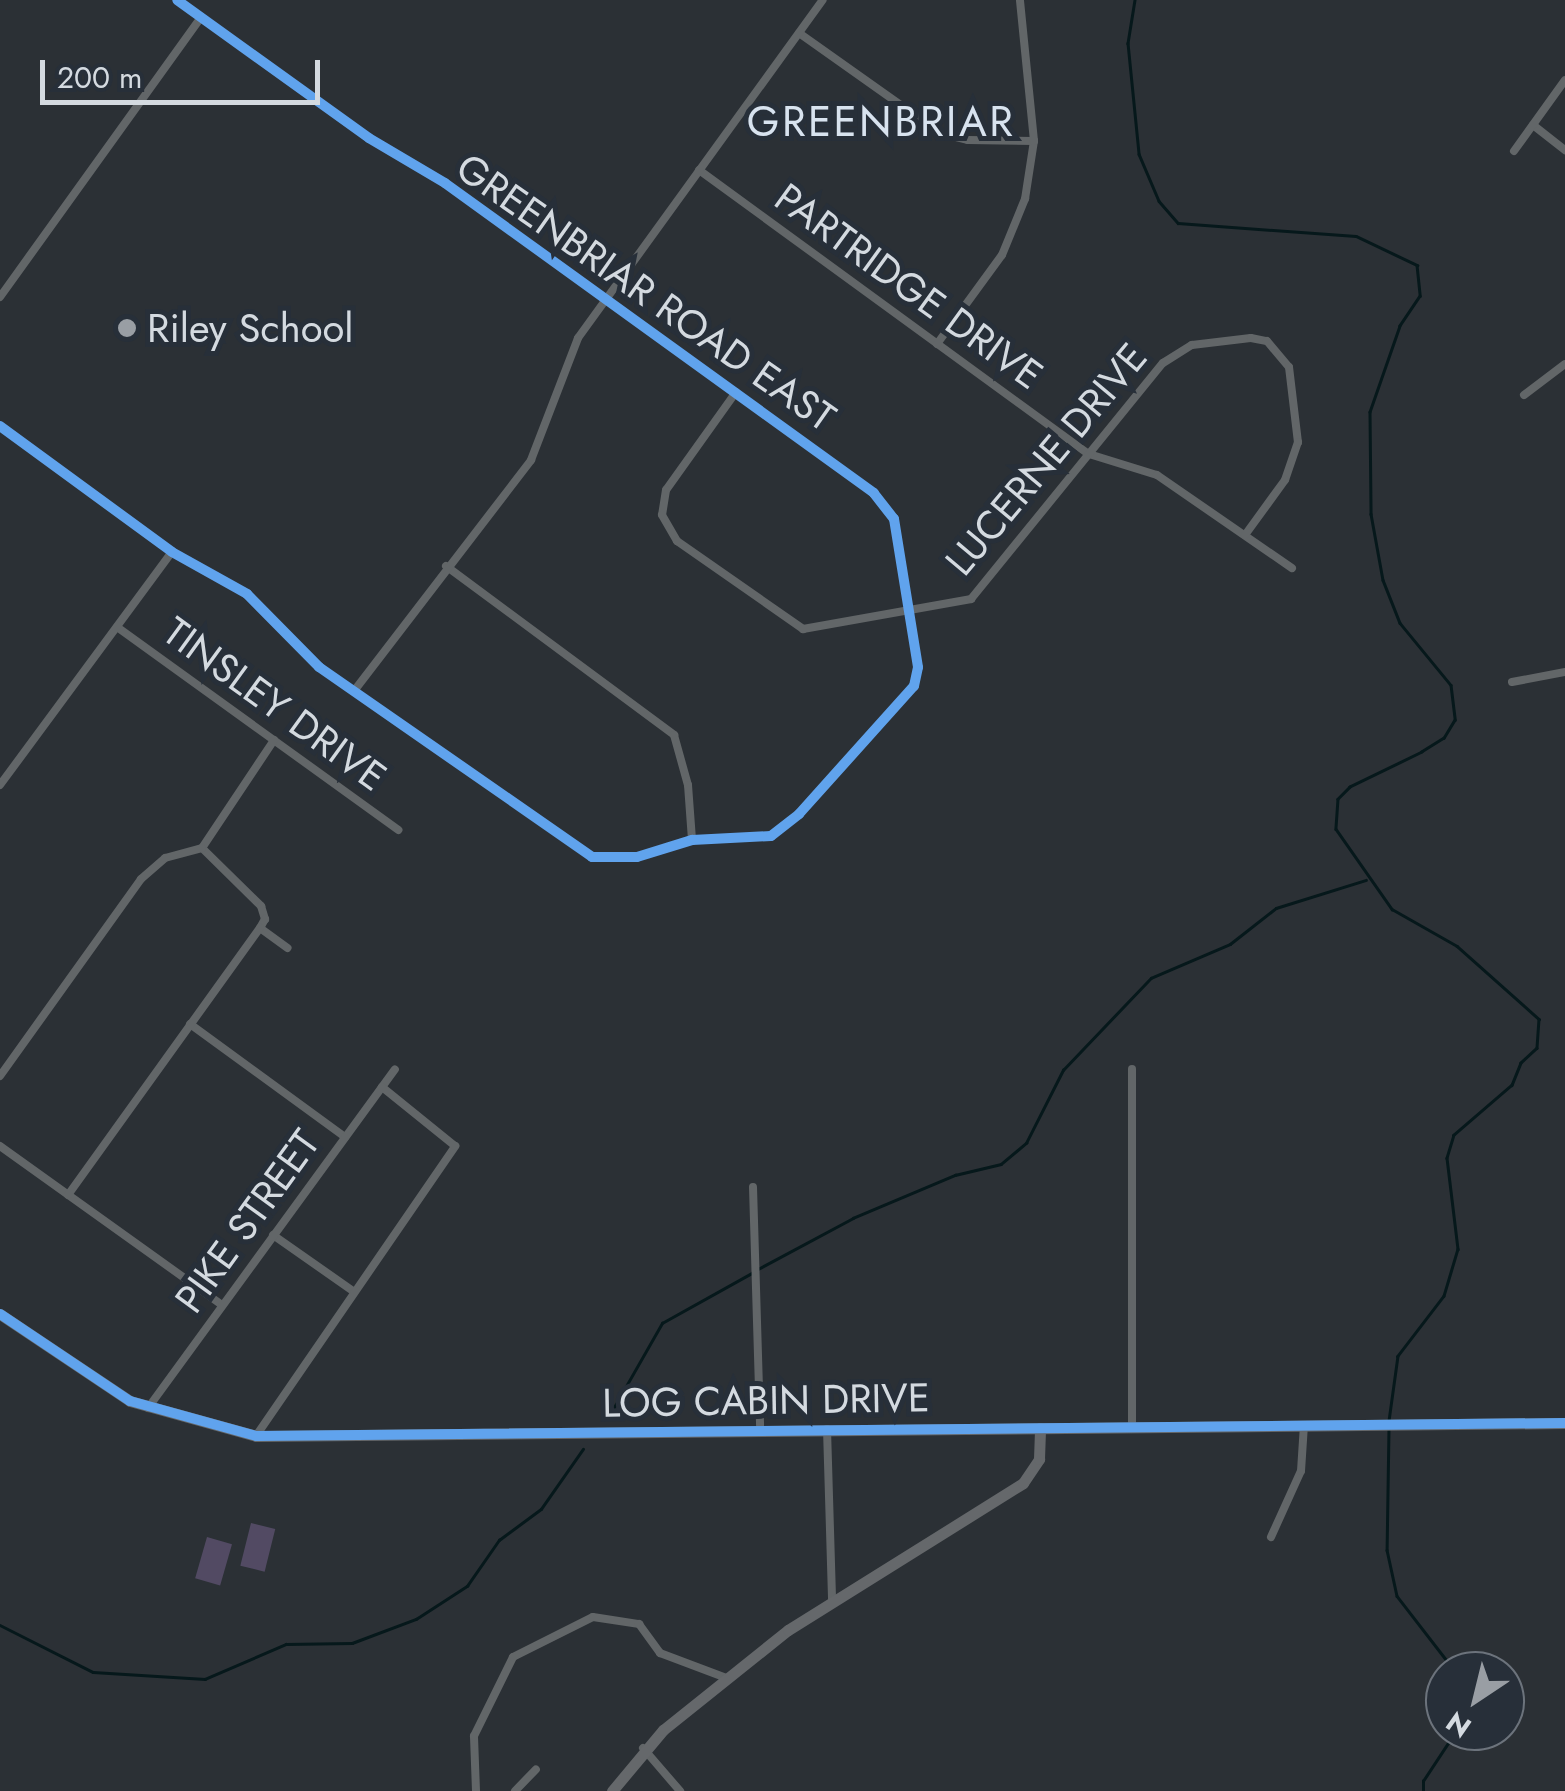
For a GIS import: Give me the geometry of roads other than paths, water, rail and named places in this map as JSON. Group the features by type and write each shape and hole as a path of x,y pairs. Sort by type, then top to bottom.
{"street":[{"name":"GREENBRIAR ROAD EAST","path":"0,426 172,552 247,594 299,650 592,857 637,857 692,840 772,836 800,814 914,686 910,614 894,520 886,506 606,297 177,0"},
{"path":"354,691 541,444 578,338 822,0"},
{"path":"937,344 1016,231 1034,141 1020,0"},
{"path":"0,297 201,17"},
{"path":"799,33 940,132 968,140 1034,141"},
{"path":"1514,151 1565,80"},
{"path":"1534,125 1565,150"},
{"name":"PARTRIDGE DRIVE","path":"698,170 1089,454 1157,475 1292,568"},
{"name":"LUCERNE DRIVE","path":"736,392 666,490 662,515 671,536 803,629 910,614 972,599 1089,454 1181,350 1226,340 1267,341 1290,367 1298,442 1285,480 1245,534"},
{"path":"1524,395 1565,364"},
{"path":"0,786 172,552"},
{"path":"446,566 674,736 688,785 692,840"},
{"name":"TINSLEY DRIVE","path":"117,627 398,830"},
{"path":"1512,682 1565,672"},
{"path":"0,1076 141,880 166,858 202,848 274,740"},
{"path":"68,1194 266,920 261,906 202,848"},
{"path":"260,928 288,948"},
{"path":"190,1024 344,1137"},
{"name":"PIKE STREET","path":"148,1408 395,1069"},
{"path":"1132,1069 1132,1427"},
{"path":"256,1436 454,1142 382,1087"},
{"path":"0,1146 222,1305"},
{"path":"754,1187 760,1429"},
{"path":"273,1236 353,1291"},
{"name":"LOG CABIN DRIVE","path":"0,1314 95,1381 148,1408 256,1436 1565,1424"},
{"path":"1271,1537 1301,1470 1304,1425"},
{"path":"827,1428 832,1599"},
{"path":"612,1791 643,1748 726,1678 832,1599 1023,1483 1039,1459 1040,1428"},
{"path":"476,1791 474,1736 506,1668 527,1649 593,1617 639,1624 660,1654 726,1678"},
{"path":"643,1748 680,1791"},
{"path":"515,1791 536,1769"}],"waterway":[{"path":"1135,0 1128,43 1139,154 1159,201 1178,223 1356,236 1417,265 1420,296 1400,326 1370,412 1371,514 1383,580 1400,623 1451,685 1455,720 1444,738 1350,787 1338,799 1336,829 1392,909 1457,946 1539,1019 1537,1048 1521,1063 1512,1085 1454,1135 1447,1158 1458,1249 1444,1296 1398,1356 1389,1421"},
{"path":"758,1269 853,1218 955,1175 1001,1164 1026,1143 1063,1070 1151,978 1230,944 1276,908 1366,880"},
{"path":"613,1409 662,1323 752,1273"},
{"path":"1389,1429 1387,1550 1397,1596 1440,1651"},
{"path":"0,1625 93,1672 205,1679 286,1644 352,1643 416,1619 467,1586 499,1540 541,1509 583,1449"},
{"path":"1423,1791 1423,1781 1443,1751"}],"place":[{"name":"Riley School","path":"127,328"}],"district":[{"name":"GREENBRIAR","path":"881,122"}]}
